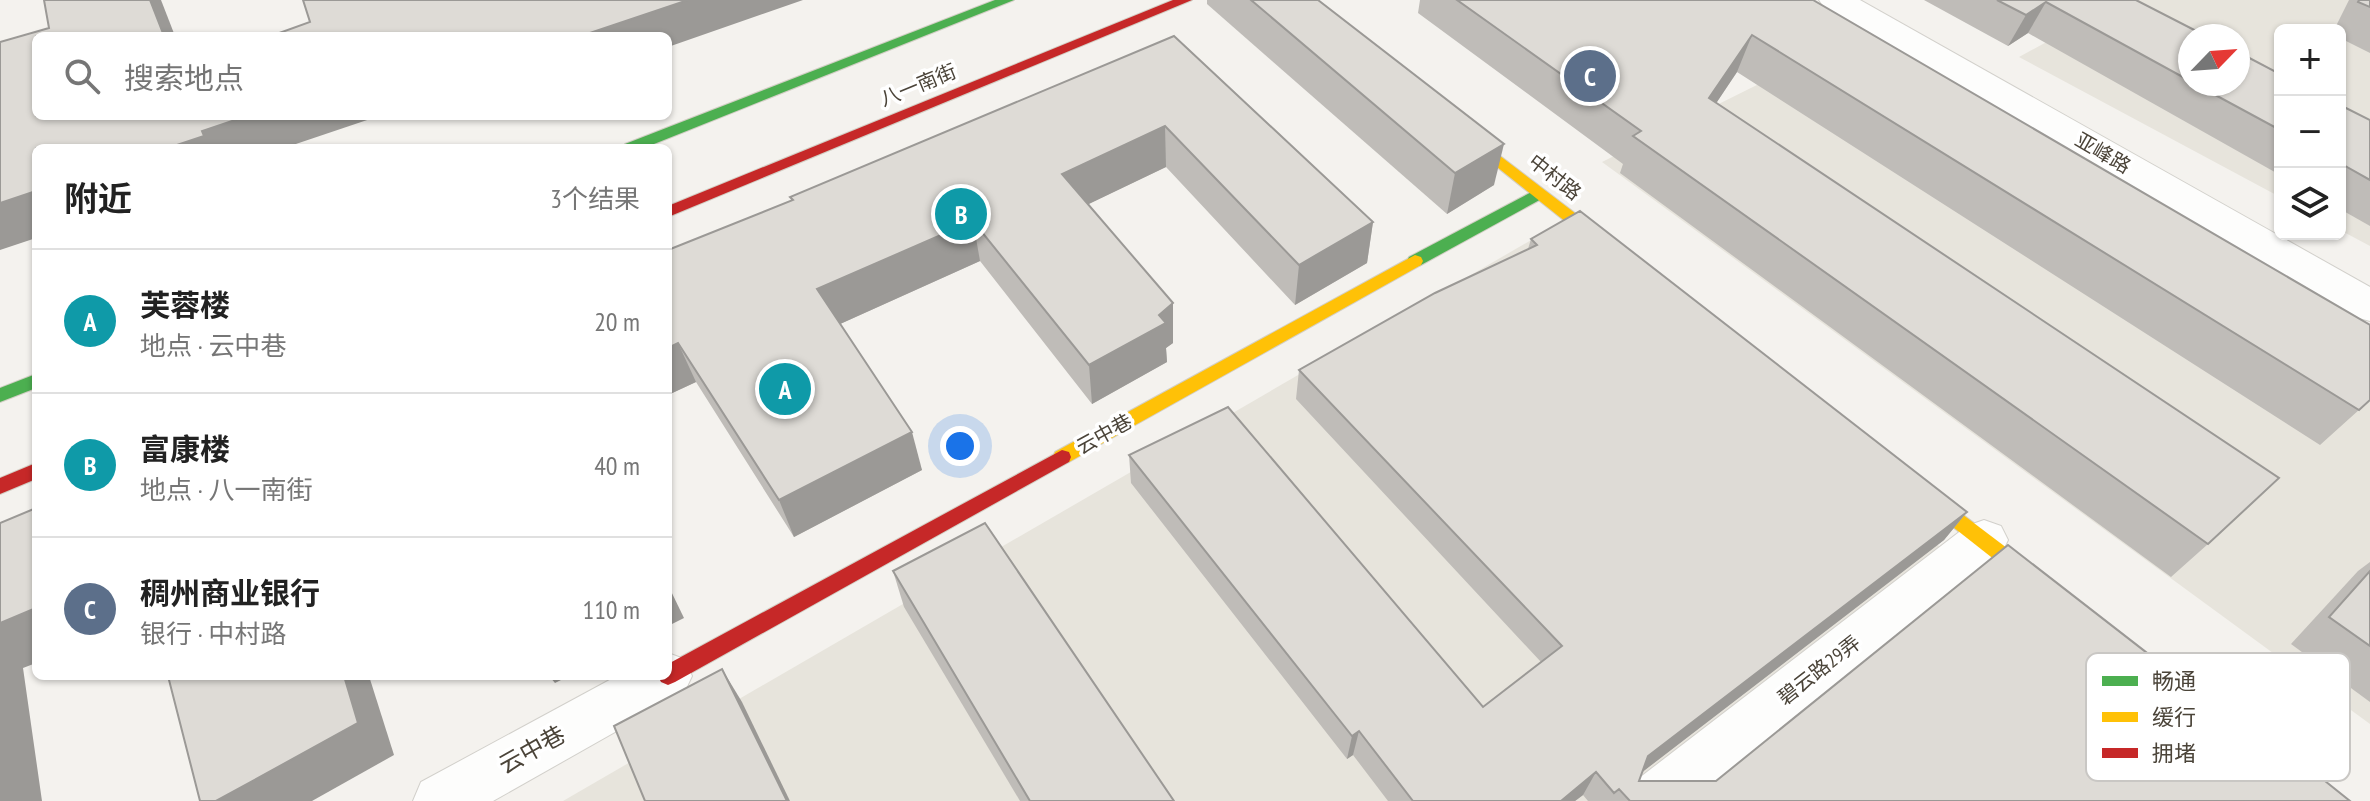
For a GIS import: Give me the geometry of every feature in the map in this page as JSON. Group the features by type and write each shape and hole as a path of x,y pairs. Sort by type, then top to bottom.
{"street":[{"path":"640,144 947,16 1007,0"},
{"name":"八一南街","path":"672,210 1185,0"},
{"name":"亚峰路","path":"1836,0 2370,306"},
{"name":"中村路","path":"1441,115 1626,260"},
{"name":"云中巷","path":"672,672 1539,193"},
{"path":"0,395 32,383"},
{"path":"1898,472 2058,598"},
{"path":"0,486 32,473"},
{"name":"碧云路29弄","path":"1653,801 1984,540"},
{"name":"云中巷","path":"440,801 658,680"}],"shaded area":[{"path":"2123,0 2370,0 2370,246 2346,233 2346,24 2274,24 2274,194 2019,57"},
{"path":"1827,50 2370,379 2370,724 2350,709 2350,653 2273,653 1602,162"},
{"path":"1545,232 2086,663 2086,781 2234,781 2259,801 563,801"}],"building":[{"path":"44,0 150,0 162,32 35,32 49,28"},
{"path":"303,0 688,0 593,32 282,32 310,22"},
{"path":"1251,0 1318,0 1504,144 1455,173"},
{"path":"1457,0 1813,0 2370,325 2370,400 2359,410 1752,35 1709,98 2279,478 2208,544 1633,136 1641,131"},
{"path":"1997,0 2136,0 2183,24 2178,24 2178,74 2046,2 2026,15"},
{"path":"2370,0 2370,7 2358,2"},
{"path":"32,33 32,120 235,120 202,131 204,136 180,144 32,144 32,192 0,203 0,42"},
{"path":"1174,36 1373,222 1299,265 1165,126 1062,174 1173,303 1159,315 1166,323 1089,365 973,221 817,289 912,432 779,500 678,343 672,346 672,248 793,200 790,197"},
{"path":"2250,58 2274,71 2274,127 2217,96 2250,96"},
{"path":"2346,108 2370,120 2370,180 2346,166"},
{"path":"1580,211 1967,512 1648,756 1639,781 1716,781 2008,545 2147,653 2086,653 2086,781 2325,781 2350,801 1630,801 1619,789 1614,793 1596,772 1561,801 1413,801 1359,731 1352,736 1129,455 1228,407 1483,707 1562,646 1299,370 1435,293 1537,245 1531,239"},
{"path":"32,510 32,610 0,623 0,523"},
{"path":"985,523 1174,801 1030,801 893,571"},
{"path":"2370,571 2370,646 2329,617"},
{"path":"722,669 787,801 645,801 614,726"},
{"path":"169,680 345,680 358,723 216,801 200,801"}],"traffic: fast":[{"path":"640,144 1007,0"},
{"path":"1415,261 1539,193"},
{"path":"0,395 32,383"}],"traffic: slow":[{"path":"1453,125 1616,253"},
{"path":"1062,457 1415,261"},
{"path":"1913,485 2045,588"}],"traffic: jam":[{"path":"672,210 1185,0"},
{"path":"672,673 1062,457"},
{"path":"0,486 32,473"}],"place":[{"name":"稠州商业银行","path":"1590,76"},
{"name":"富康楼","path":"961,214"},
{"name":"芙蓉楼","path":"785,389"}]}
